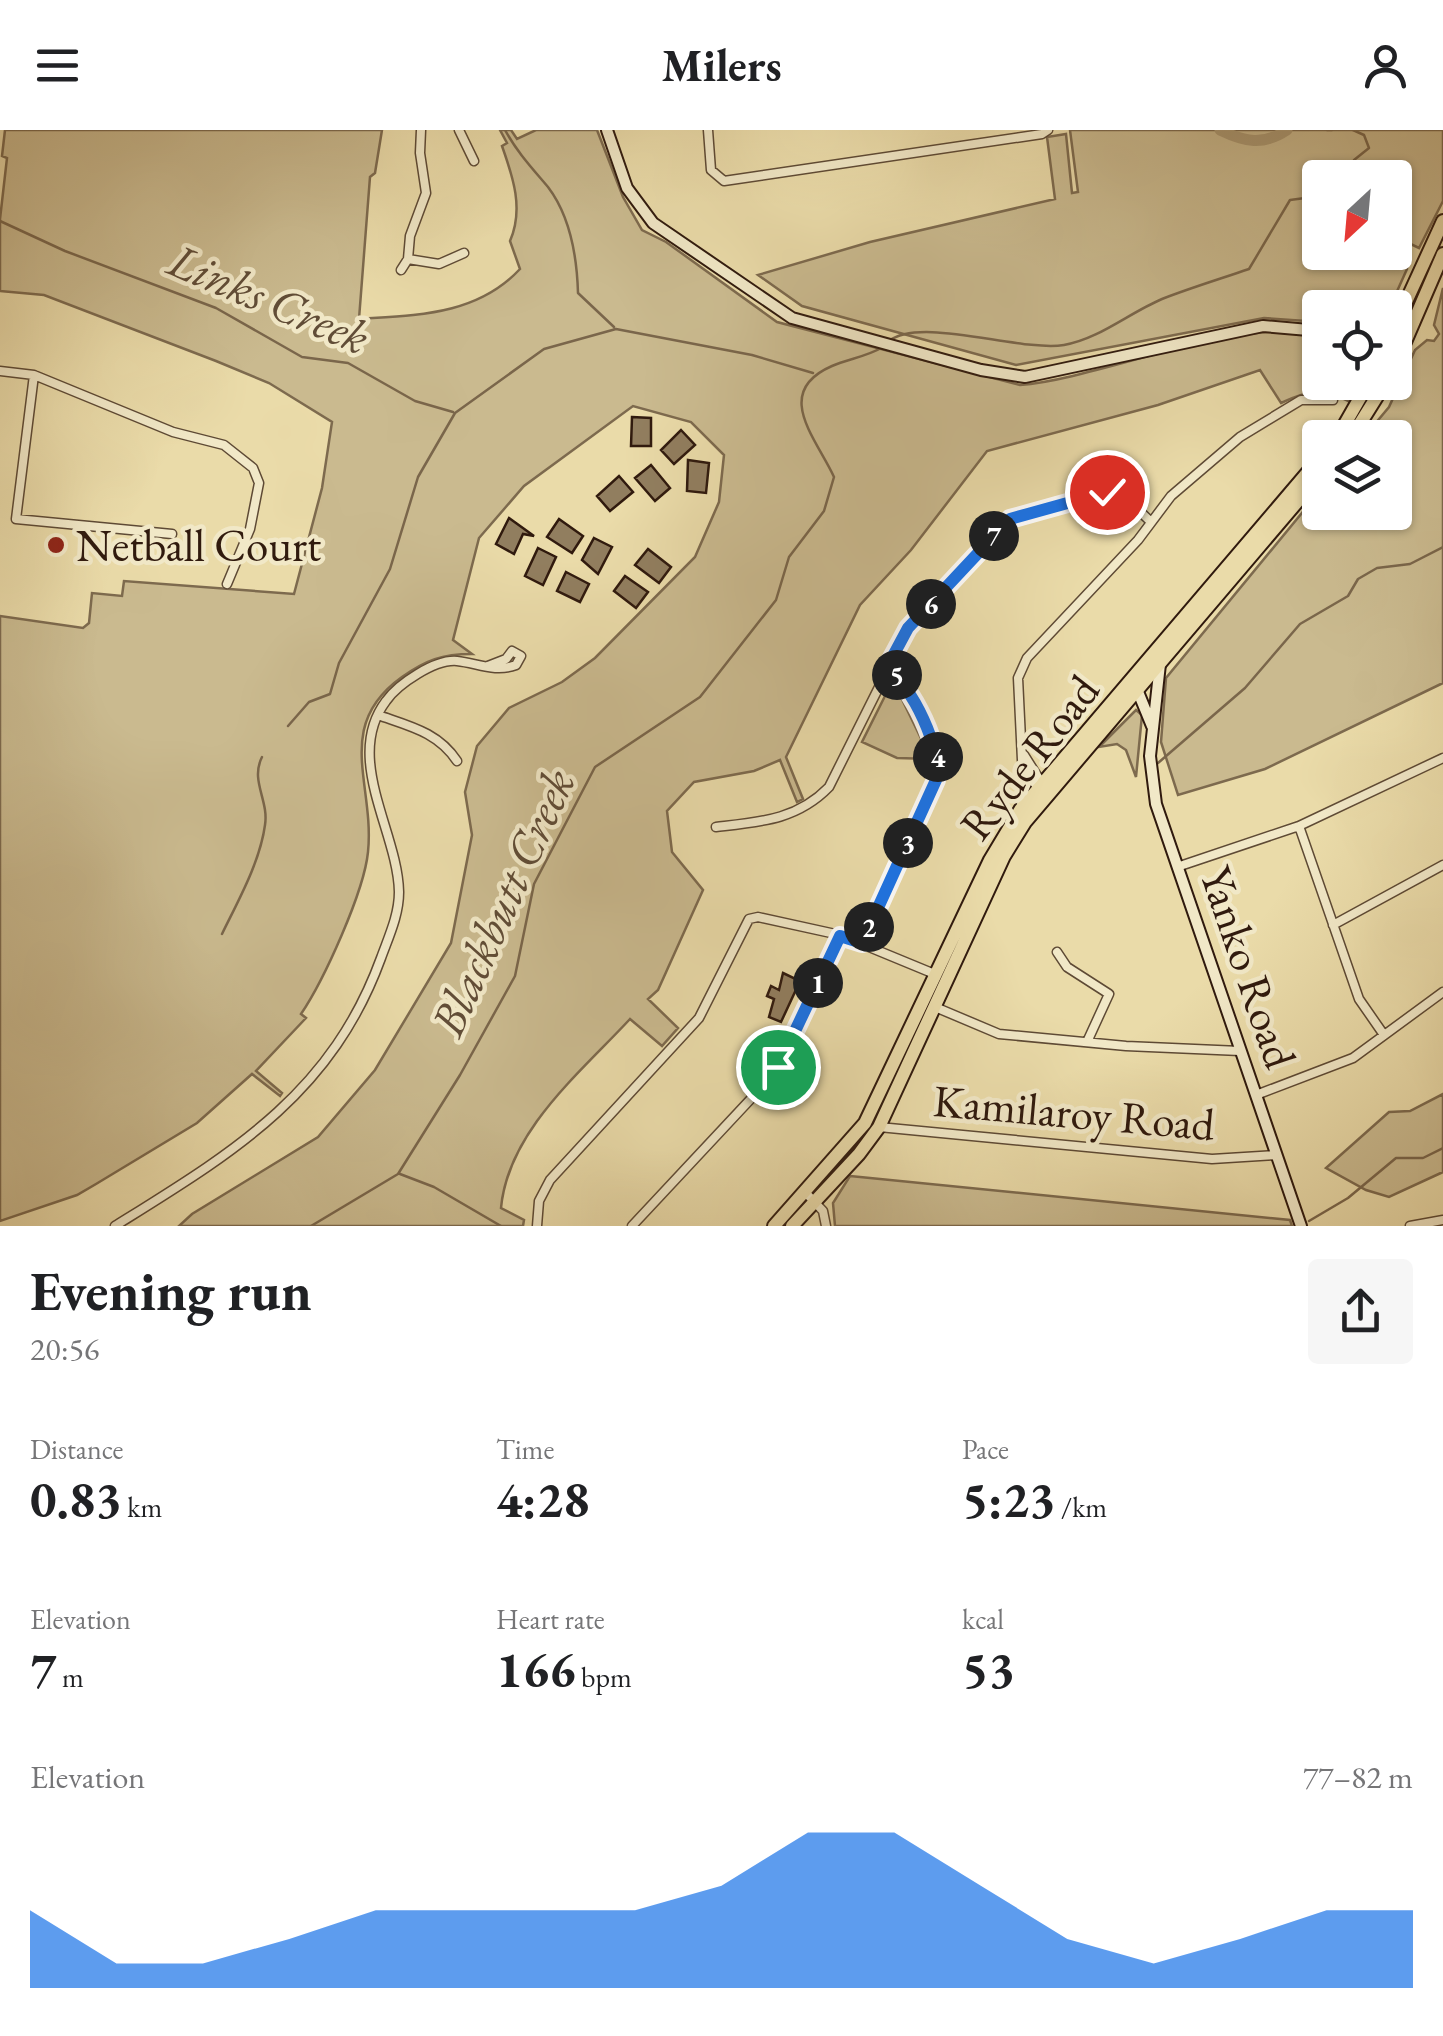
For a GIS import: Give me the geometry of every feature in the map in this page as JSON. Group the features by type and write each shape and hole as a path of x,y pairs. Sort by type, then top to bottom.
{"highway":[{"path":"1411,290 1443,221"},
{"path":"1412,320 1443,254"},
{"name":"Ryde Road","path":"872,1125 990,860 1020,810 1137,685 1302,480"},
{"name":"Ryde Road","path":"1137,685 1160,664 1302,497"},
{"name":"Ryde Road","path":"792,1226 810,1197 872,1125 935,1007 1004,856 1042,789"},
{"name":"Ryde Road","path":"774,1226 810,1197"}],"main road":[{"path":"608,130 628,188 653,223 792,318 981,370 1025,376 1263,326 1302,330"},
{"name":"Yanko Road","path":"1160,664 1150,777 1177,868 1301,1226"},
{"path":"1137,685 1155,710"},
{"name":"Yanko Road","path":"1137,685 1152,727"}],"street":[{"path":"402,270 426,193 421,130"},
{"path":"459,130 474,161"},
{"path":"708,130 711,170 717,179 1042,134 1048,130"},
{"path":"408,260 438,264 464,253"},
{"path":"0,370 34,375 172,432 224,445 253,468 259,484 250,529 227,584"},
{"path":"34,375 16,519 172,534"},
{"path":"1020,810 1024,756 1018,684 1022,664 1172,496 1240,437 1302,400"},
{"path":"716,827 784,817 820,796 841,766 908,628 1018,514 1107,492 1126,498 1151,522"},
{"path":"116,1226 232,1153 274,1119 349,1029 395,919 399,893 372,774 372,739 378,715 395,691 439,664 452,661 488,666"},
{"path":"862,943 936,780 939,765 936,747 900,678 886,669"},
{"path":"378,715 434,736 457,762"},
{"path":"1024,756 1042,789"},
{"path":"1177,868 1299,826 1443,758"},
{"path":"1024,770 1042,789"},
{"path":"1299,826 1360,999 1384,1036"},
{"path":"1333,925 1443,866"},
{"path":"537,1226 539,1201 556,1171 699,1018 745,922 758,917 840,936 937,976"},
{"path":"632,1226 775,1073 840,936"},
{"path":"1057,952 1066,967 1109,994"},
{"path":"1087,1042 1109,994 1118,990"},
{"path":"1256,1095 1328,1070 1384,1036 1443,992"},
{"path":"935,1007 992,1032 1087,1042 1240,1050"},
{"name":"Kamilaroy Road","path":"872,1125 1212,1160 1277,1155"},
{"path":"810,1197 823,1210 826,1226"},
{"path":"1410,1226 1443,1220"}],"shaded area":[{"path":"5,130 382,130 375,173 370,177 359,319 446,310 485,296 503,284 520,269 510,241 516,217 515,193 502,146 507,143 500,130 511,130 517,139 536,130 597,130 623,197 642,230 666,242 777,322 1020,385 1215,340 1290,332 1302,334 1302,395 1281,403 1260,370 1158,405 987,451 911,550 860,605 786,757 803,799 797,802 780,760 754,771 694,782 667,811 672,852 703,890 658,990 648,999 678,1028 662,1046 630,1019 550,1104 517,1153 507,1180 501,1208 524,1220 523,1226 179,1226 192,1214 318,1137 375,1070 451,943 472,835 465,792 477,746 509,708 562,682 595,658 695,557 719,502 724,455 691,422 633,406 524,486 479,538 453,640 472,654 443,657 419,666 381,696 369,715 362,757 369,827 365,869 342,935 301,1014 306,1018 256,1071 282,1093 280,1096 252,1074 197,1123 96,1184 77,1195 0,1221 0,616 83,628 89,623 92,593 122,596 124,581 294,594 322,488 332,422 269,383 216,361 44,295 0,291 0,219 7,158 2,156"},
{"path":"1070,130 1443,130 1443,201 1419,248 1412,245 1412,160 1302,160 1302,270 1407,270 1398,290 1302,290 1302,321 1264,318 1016,365 802,306 758,275 870,242 1055,199 1047,137 1066,134 1072,193 1078,192"},
{"path":"1443,288 1443,683 1265,769 1178,795 1161,742 1166,678 1302,513 1302,530 1412,530 1412,420 1378,420 1392,400 1412,400 1412,357 1415,350 1427,340 1434,341 1439,334 1434,325"},
{"path":"890,686 897,689 931,759 897,758 862,742"},
{"path":"1136,710 1142,715 1136,777 1126,750 1117,744 1099,747"},
{"path":"1443,1094 1443,1172 1389,1197 1366,1190 1326,1168 1389,1112 1410,1111"},
{"path":"850,1176 1290,1220 1292,1226 835,1226 833,1203"}],"building":[{"path":"632,417 651,418 651,446 631,446"},
{"path":"681,430 695,445 674,464 661,450"},
{"path":"688,460 709,463 706,493 687,491"},
{"path":"651,465 670,488 655,501 635,478"},
{"path":"619,476 633,492 610,511 597,496"},
{"path":"509,518 534,536 523,534 514,554 496,544"},
{"path":"559,519 583,536 572,553 547,537"},
{"path":"594,538 612,547 598,574 582,560"},
{"path":"538,548 556,557 543,585 525,576"},
{"path":"648,549 671,567 659,583 635,565"},
{"path":"566,572 589,584 580,602 557,591"},
{"path":"625,576 648,592 636,608 614,591"},
{"path":"783,973 800,981 781,1022 769,1017 774,999 767,996 771,986 779,990"}],"waterway":[{"path":"505,130 562,211 574,252 578,293 614,327"},
{"path":"1220,130 1254,140 1287,130"},
{"name":"Blackbutt Creek","path":"1327,130 1332,130"},
{"name":"Blackbutt Creek","path":"1353,130 1364,135 1369,148 1354,160"},
{"name":"Blackbutt Creek","path":"889,341 904,334 924,332 1045,346 1077,342 1162,299 1249,269 1290,200 1302,198"},
{"name":"Links Creek","path":"0,221 65,251 216,308 302,357 348,363 415,401 453,412"},
{"path":"288,726 309,702 330,694 339,663 390,569 418,477 455,413 544,349 616,329 752,355 813,373"},
{"name":"Blackbutt Creek","path":"311,1226 398,1174 460,1075 515,976 534,884 595,767 700,697 776,600 789,557 824,511 834,477 804,417 804,389 832,366 883,347"},
{"path":"1158,763 1245,688 1300,624 1348,596 1358,579 1377,568 1410,564 1443,547"},
{"path":"222,934 248,881 262,839 266,816 258,774 262,757"},
{"path":"1309,1221 1348,1198 1396,1158 1423,1158 1443,1148"},
{"path":"400,1174 434,1187 501,1226"}],"place":[{"name":"Netball Court","path":"56,545"}],"route":[{"path":"778,1067 840,936 862,943 936,780 936,747 900,678 886,669 900,640 1010,519 1107,492"}]}
